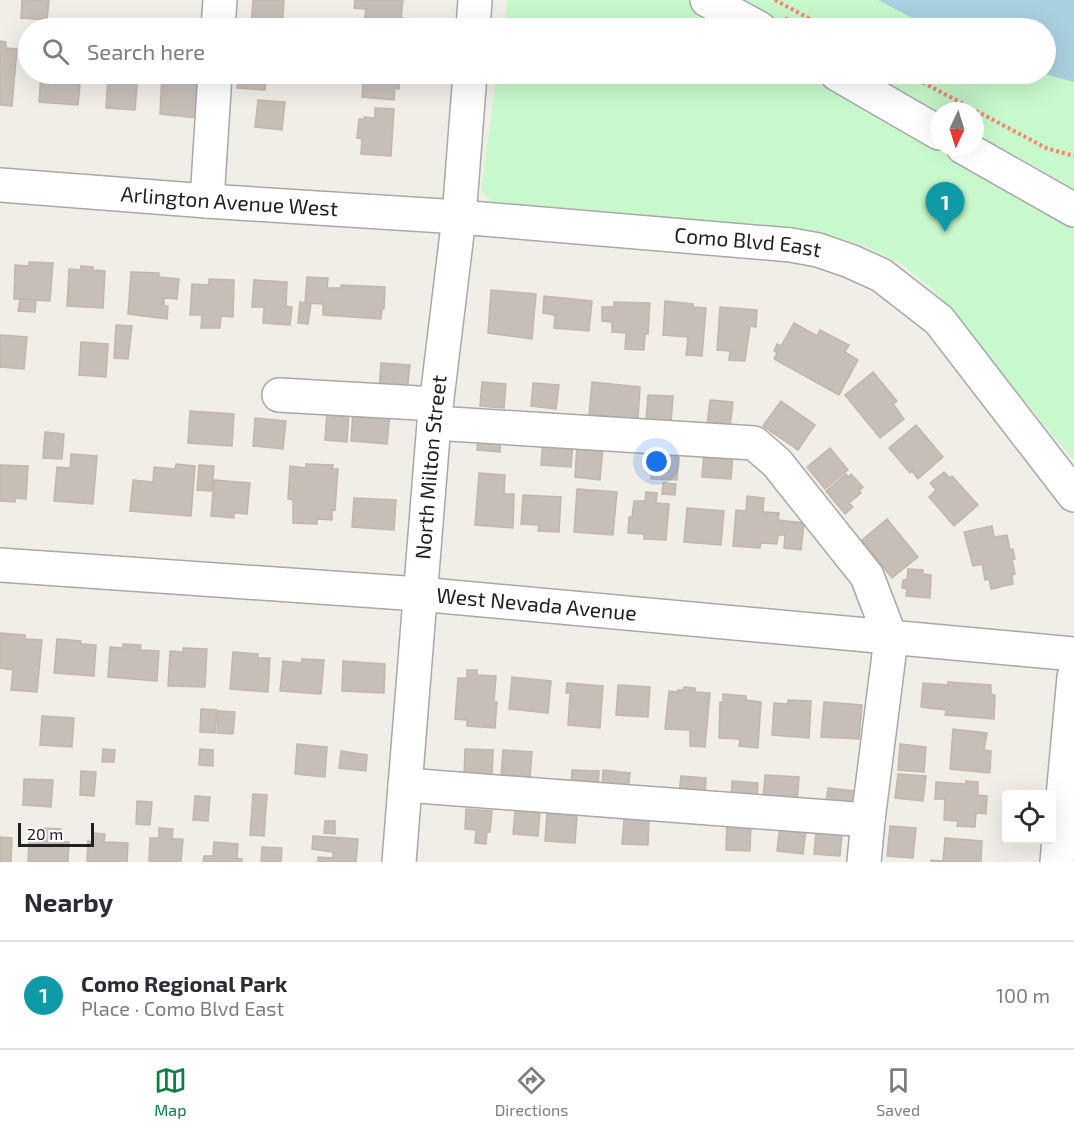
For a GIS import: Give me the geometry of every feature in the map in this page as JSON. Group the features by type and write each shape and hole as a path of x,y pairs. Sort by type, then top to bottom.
{"street":[{"path":"219,18 220,0"},
{"path":"474,18 475,0"},
{"path":"707,0 740,18"},
{"path":"207,201 214,84"},
{"path":"459,217 469,84"},
{"path":"854,84 930,128"},
{"path":"979,156 1074,210"},
{"name":"Arlington Avenue West","path":"0,185 459,217"},
{"name":"North Milton Street","path":"399,862 435,414 459,217"},
{"name":"Como Blvd East","path":"459,217 818,249 881,275 939,320 1074,495"},
{"path":"279,395 435,414 754,443 777,462 867,576 891,639 864,862"},
{"name":"West Nevada Avenue","path":"0,565 419,594 1074,654"},
{"path":"1057,862 1074,677"},
{"path":"405,785 868,820"}],"path":[{"path":"775,0 808,18"},
{"path":"926,84 1046,148 1074,156"}],"green space":[{"path":"508,0 1074,0 1074,461 934,290 900,263 865,246 799,229 495,205 481,191 496,84 1056,84 1056,18 505,18"}],"water":[{"path":"878,0 1074,0 1074,82 1056,77 1056,18 912,18"}],"building":[{"path":"22,0 49,0 47,18 21,18"},
{"path":"253,0 284,0 283,18 252,18"},
{"path":"355,0 403,0 401,18 365,18 366,9 354,8"},
{"path":"0,41 6,42 6,48 17,49 12,106 0,105"},
{"path":"40,84 80,84 78,105 39,102"},
{"path":"107,84 137,84 135,110 106,108"},
{"path":"162,84 199,84 197,118 160,114"},
{"path":"237,84 266,84 265,90 237,88"},
{"path":"363,84 399,84 399,89 395,88 394,100 362,97"},
{"path":"258,100 285,102 282,130 255,127"},
{"path":"375,108 394,109 391,156 361,154 362,139 357,138 359,119 375,118"},
{"path":"29,262 53,263 50,301 14,299 15,265 29,266"},
{"path":"81,266 105,271 103,308 67,306 69,269 81,270"},
{"path":"131,272 159,273 159,277 179,279 177,299 164,298 164,306 168,306 167,319 128,314"},
{"path":"307,277 328,278 327,288 341,288 341,285 385,287 381,319 323,315 323,304 305,303"},
{"path":"209,279 234,280 233,317 221,316 220,328 201,328 202,315 190,315 192,284 209,285"},
{"path":"254,280 287,282 286,306 292,307 290,325 263,323 264,307 252,307"},
{"path":"491,290 536,294 532,339 488,333"},
{"path":"544,296 592,301 589,331 554,328 555,315 543,313"},
{"path":"20,299 36,300 35,312 18,311"},
{"path":"665,301 706,308 702,356 686,355 688,337 663,335"},
{"path":"300,302 311,304 308,324 298,323"},
{"path":"614,302 650,303 648,334 645,334 644,350 625,349 626,333 612,332 612,322 602,321 602,307 614,307"},
{"path":"720,307 757,310 756,327 750,326 745,361 729,360 730,351 717,350"},
{"path":"794,323 817,336 820,330 849,345 845,352 858,360 839,395 774,359 777,344 781,346"},
{"path":"116,325 132,326 128,359 114,358"},
{"path":"0,335 27,337 24,369 0,367"},
{"path":"81,342 108,344 106,377 79,375"},
{"path":"381,363 410,365 407,392 379,390"},
{"path":"873,372 897,401 893,404 904,419 880,438 845,395"},
{"path":"482,382 506,384 504,408 480,406"},
{"path":"592,382 640,387 638,419 589,415"},
{"path":"533,383 559,385 556,409 531,406"},
{"path":"648,395 673,396 671,423 646,421"},
{"path":"710,400 733,402 730,427 707,425"},
{"path":"781,401 815,425 798,450 763,426"},
{"path":"327,409 349,411 347,442 325,440"},
{"path":"353,410 390,413 387,444 351,441"},
{"path":"190,411 234,414 232,446 188,443"},
{"path":"255,418 286,421 283,449 253,446"},
{"path":"916,425 943,457 918,479 889,448"},
{"path":"45,432 64,434 62,459 43,458"},
{"path":"478,434 501,435 500,452 477,450"},
{"path":"543,440 573,442 571,467 541,465"},
{"path":"577,445 603,447 600,480 575,477"},
{"path":"830,448 848,470 825,489 807,467"},
{"path":"652,452 679,454 677,480 651,479"},
{"path":"704,452 733,454 731,479 702,477"},
{"path":"71,454 97,456 93,504 54,501 57,467 70,468"},
{"path":"176,464 195,466 191,516 130,511 133,480 153,482 154,467 175,469"},
{"path":"306,464 333,465 332,469 338,469 335,510 332,509 332,520 317,519 317,524 293,523 293,500 288,499 290,466 306,468"},
{"path":"0,465 28,466 26,499 15,498 15,502 0,501"},
{"path":"199,465 214,466 212,491 197,490"},
{"path":"944,472 950,478 952,476 978,505 954,526 929,497 936,490 930,483"},
{"path":"479,473 505,475 504,494 514,494 513,528 475,525"},
{"path":"846,474 848,477 851,474 863,487 859,491 861,493 849,503 853,507 845,514 826,491"},
{"path":"214,480 250,483 247,514 234,513 234,518 211,516"},
{"path":"663,483 676,484 675,495 662,494"},
{"path":"577,489 617,492 613,535 574,532"},
{"path":"646,492 657,493 656,503 669,504 666,540 644,539 644,534 628,533 629,517 632,517 634,501 645,501"},
{"path":"523,495 561,497 559,532 538,531 539,525 521,524"},
{"path":"747,496 764,498 763,512 779,513 778,520 804,523 801,550 784,548 785,535 778,535 777,544 761,543 760,548 733,546 736,510 746,511"},
{"path":"354,498 396,500 394,530 352,527"},
{"path":"687,508 724,511 721,545 684,542"},
{"path":"887,519 918,557 892,578 862,540"},
{"path":"992,526 994,537 1007,535 1010,550 1013,549 1015,559 1012,560 1015,574 1012,575 1013,584 991,589 989,579 985,580 982,564 973,566 964,532"},
{"path":"908,569 923,570 923,574 931,575 930,598 906,596 907,589 902,588 903,580 907,580"},
{"path":"0,633 25,635 25,639 42,640 37,692 11,690 13,670 0,668"},
{"path":"57,639 96,645 94,676 54,673"},
{"path":"123,644 141,645 140,650 159,651 157,681 108,677 110,647 123,648"},
{"path":"183,648 207,649 205,687 168,686 170,651 183,652"},
{"path":"233,652 258,654 258,658 270,658 268,692 230,689"},
{"path":"302,659 324,660 321,694 280,691 283,661 302,663"},
{"path":"343,661 385,664 384,693 342,691"},
{"path":"467,670 477,670 477,675 496,676 495,728 467,726 467,720 455,719 458,678 467,678"},
{"path":"512,677 551,681 548,713 509,709"},
{"path":"948,682 991,685 991,694 995,695 994,719 945,715 946,710 921,707 923,683 948,685"},
{"path":"567,683 603,686 600,728 568,725 570,693 566,693"},
{"path":"618,685 650,687 648,717 616,715"},
{"path":"684,687 695,688 695,692 710,693 705,747 690,746 690,730 665,729 669,691 678,692"},
{"path":"723,694 746,696 746,700 761,702 758,748 739,746 740,739 719,738 720,702 723,702"},
{"path":"788,700 811,701 809,738 772,735 774,703 788,704"},
{"path":"824,702 862,705 859,739 821,737"},
{"path":"201,709 217,710 215,733 200,732"},
{"path":"218,711 235,712 233,734 217,733"},
{"path":"42,716 74,718 72,747 40,745"},
{"path":"953,729 987,733 984,750 991,751 990,773 950,769"},
{"path":"297,744 327,747 325,777 295,774"},
{"path":"900,744 926,747 924,772 898,770"},
{"path":"103,749 115,750 114,762 102,762"},
{"path":"200,749 213,750 213,766 199,765"},
{"path":"465,749 493,750 492,780 464,779"},
{"path":"503,750 532,752 530,778 501,776"},
{"path":"341,751 367,755 366,771 339,768"},
{"path":"572,770 599,771 598,788 571,786"},
{"path":"603,770 630,773 628,790 602,788"},
{"path":"81,771 96,772 94,796 80,795"},
{"path":"898,774 926,776 923,801 895,798"},
{"path":"765,775 799,777 797,803 763,800"},
{"path":"681,776 706,778 705,797 679,794"},
{"path":"24,779 53,780 51,807 23,805"},
{"path":"732,781 758,783 757,801 731,799"},
{"path":"966,781 978,782 978,795 987,796 986,814 976,813 975,827 957,826 958,821 944,820 945,799 935,799 936,782 966,784"},
{"path":"828,788 855,791 853,808 826,805"},
{"path":"253,794 267,795 264,836 250,835"},
{"path":"195,796 210,797 208,821 193,820"},
{"path":"137,801 152,802 150,825 136,824"},
{"path":"466,809 492,811 486,844 475,843 476,830 465,829"},
{"path":"515,810 540,812 538,836 513,834"},
{"path":"547,813 577,816 575,843 545,841"},
{"path":"624,819 649,820 648,845 622,844"},
{"path":"325,821 335,821 335,834 324,833"},
{"path":"727,823 751,824 750,851 726,850"},
{"path":"780,826 806,829 803,854 777,851"},
{"path":"890,826 916,828 913,858 887,856"},
{"path":"42,828 61,829 60,842 69,842 68,862 28,862 29,840 41,841"},
{"path":"159,828 173,829 172,839 183,839 181,862 149,862 150,838 159,838"},
{"path":"816,831 842,833 840,856 814,854"},
{"path":"92,833 105,834 104,842 128,843 127,862 87,862 88,841 92,842"},
{"path":"313,836 358,839 356,862 318,862 318,857 333,858 333,852 312,849"},
{"path":"0,837 12,838 11,862 0,862"},
{"path":"945,838 982,841 981,862 931,862 931,860 943,861"},
{"path":"214,842 238,844 237,858 242,859 242,862 203,862 204,856 213,856"},
{"path":"262,847 282,848 281,862 261,862"}],"place":[{"name":"Como Regional Park","path":"945,232"}]}
